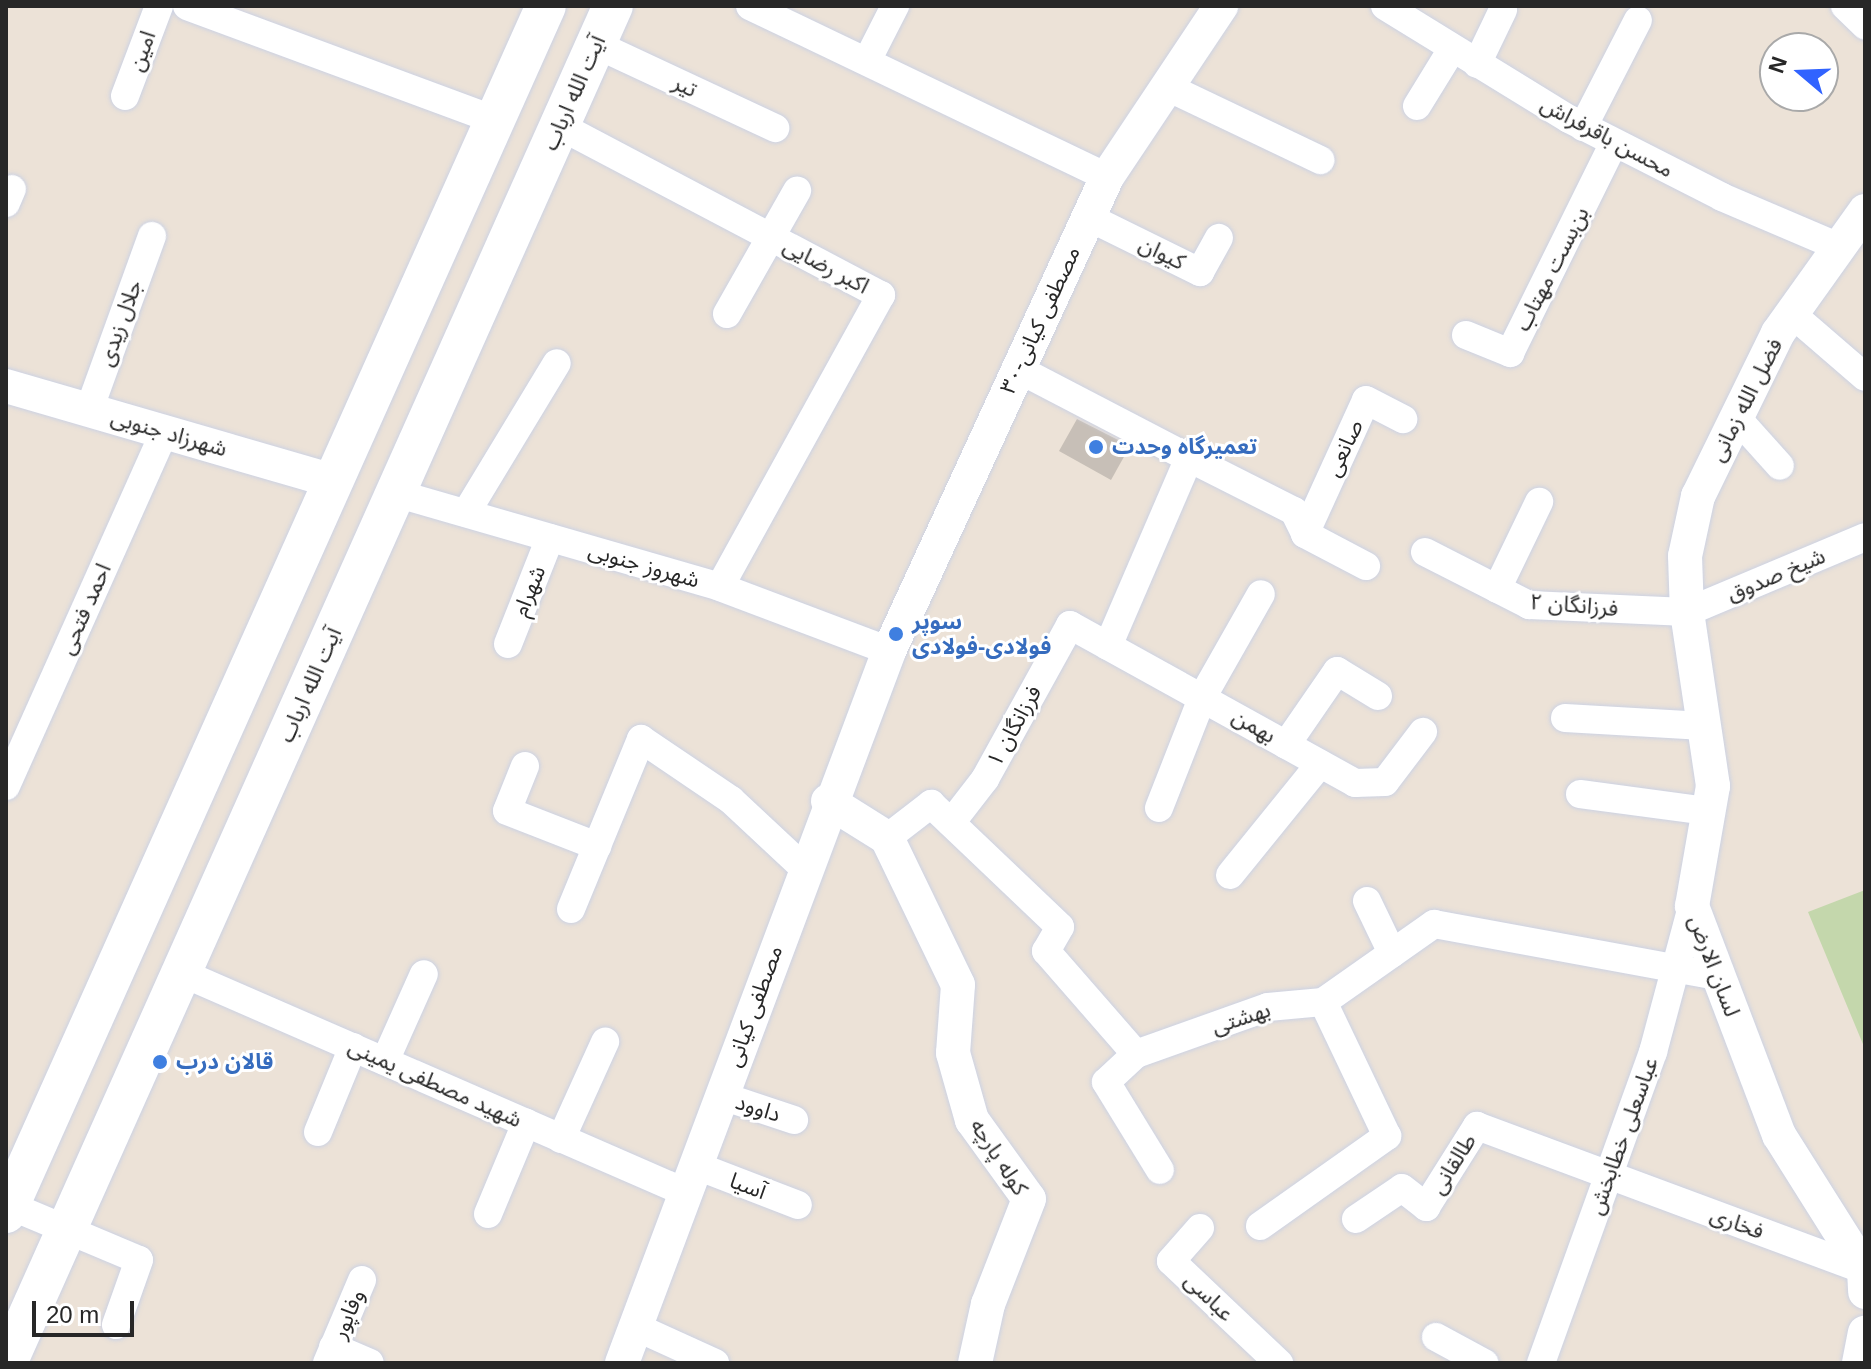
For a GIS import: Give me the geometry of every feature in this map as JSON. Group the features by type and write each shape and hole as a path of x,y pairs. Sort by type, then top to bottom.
{"main road":[{"path":"7,1207 546,6"},
{"name":"آیت الله ارباب","path":"7,1363 613,6"}],"street":[{"name":"امین","path":"125,96 159,6"},
{"path":"187,6 216,11 495,120"},
{"path":"750,6 1107,177"},
{"path":"867,61 895,6"},
{"name":"۳۰-مصطفی کیانی","path":"889,651 1016,368 1107,177 1221,6"},
{"name":"محسن باقرفراش","path":"1385,6 1583,127 1839,247"},
{"path":"1845,6 1865,25"},
{"path":"1477,64 1503,10"},
{"path":"1583,127 1638,20"},
{"name":"تیر","path":"595,44 775,128"},
{"path":"1417,106 1452,49"},
{"path":"1167,87 1320,160"},
{"name":"اکبر رضایی","path":"560,126 881,295 720,587"},
{"name":"بن‌بست مهتاب","path":"1466,335 1510,353 1614,143"},
{"path":"727,314 797,191"},
{"name":"فضل الله زمانی","path":"1687,612 1685,556 1698,496 1792,314 1865,211"},
{"name":"کیوان","path":"1088,217 1200,272 1219,238"},
{"name":"جلال زیدی","path":"89,410 152,236"},
{"path":"1792,314 1865,377"},
{"path":"466,513 557,363"},
{"path":"1016,368 1294,511 1305,534 1366,566"},
{"name":"شهرزاد جنوبی","path":"6,386 333,481"},
{"name":"صانعی","path":"1305,534 1366,400 1403,419"},
{"path":"1737,418 1780,466"},
{"name":"احمد فتحی","path":"6,786 164,432"},
{"path":"1108,646 1189,458"},
{"name":"شهروز جنوبی","path":"395,493 720,587 889,651"},
{"path":"1497,589 1539,502"},
{"name":"شیخ صدوق","path":"1687,612 1865,537"},
{"name":"شهرام","path":"508,644 550,538"},
{"name":"فرزانگان ۲","path":"1425,552 1529,605 1687,612"},
{"path":"1159,808 1203,696 1261,594"},
{"name":"لسان الارض","path":"1687,612 1713,786 1692,906 1779,1135 1864,1270 1865,1292"},
{"name":"بهمن","path":"1070,625 1355,783 1385,782 1423,732"},
{"name":"فرزانگان ۱","path":"951,823 985,779 1070,625"},
{"name":"مصطفی کیانی","path":"622,1363 692,1180 828,801 889,651"},
{"path":"1286,745 1337,671 1378,696"},
{"path":"1565,718 1704,726"},
{"path":"571,909 641,739 731,800 804,868"},
{"path":"1230,875 1320,764"},
{"path":"525,766 507,811 597,846"},
{"path":"1580,794 1708,811"},
{"path":"828,801 887,838 931,804 1060,927 1046,951 1136,1054 1106,1082 1160,1170"},
{"name":"کوله پارچه","path":"887,838 958,985 953,1053 972,1120 1029,1199 988,1304 975,1363"},
{"path":"1367,901 1392,953"},
{"name":"عباسعلی خطابخش","path":"1541,1363 1609,1175 1676,969 1692,906"},
{"path":"1260,1226 1387,1136 1323,1002 1434,924 1718,976"},
{"name":"شهید مصطفی یمینی","path":"182,973 561,1139 692,1180"},
{"path":"385,1061 424,974"},
{"name":"بهشتی","path":"1136,1054 1268,1007 1323,1002"},
{"path":"561,1139 605,1042"},
{"path":"318,1132 353,1047"},
{"name":"داوود","path":"722,1096 794,1120"},
{"path":"488,1214 526,1123"},
{"name":"طالقانی","path":"1356,1219 1402,1188 1426,1207 1477,1126 1609,1175"},
{"name":"فخاری","path":"1609,1175 1864,1270"},
{"name":"آسیا","path":"692,1180 798,1205"},
{"path":"7,1207 139,1260 116,1325"},
{"name":"عباسی","path":"1200,1228 1171,1261 1279,1363"},
{"name":"وفاپور","path":"362,1280 330,1355 370,1363"},
{"path":"636,1327 715,1363"},
{"path":"1859,1363 1865,1333"},
{"path":"1436,1337 1484,1363"}],"green space":[{"path":"1865,890 1865,1049 1808,912"}],"building":[{"name":"تعمیرگاه وحدت","path":"1077,419 1130,446 1111,480 1059,451"}],"place":[{"name":"تعمیرگاه وحدت","path":"1096,447"},
{"name":"سوپر فولادی-فولادی","path":"896,634"},
{"name":"قالان درب","path":"160,1062"}]}
